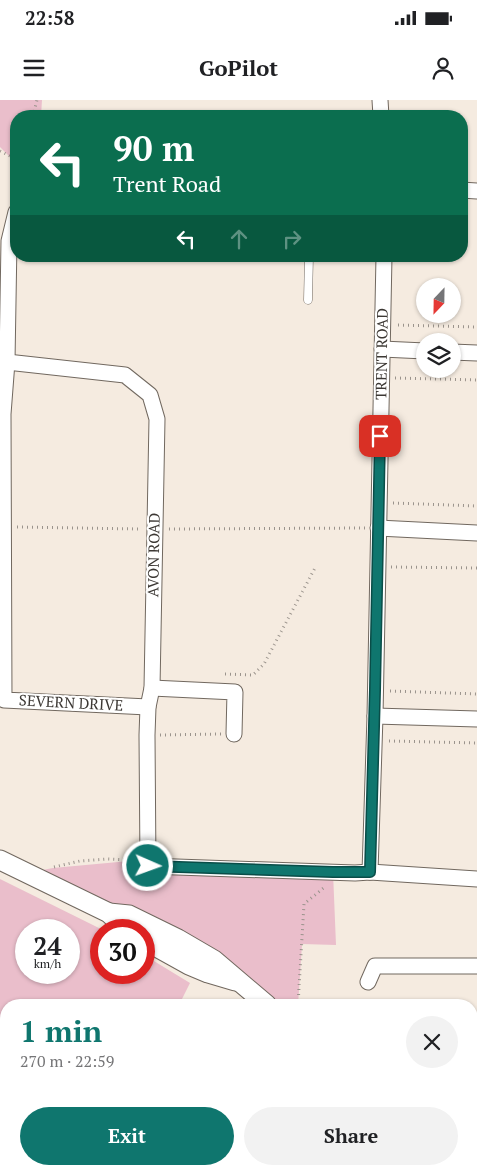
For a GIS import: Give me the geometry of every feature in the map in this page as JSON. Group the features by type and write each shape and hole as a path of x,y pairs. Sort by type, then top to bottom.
{"street":[{"name":"SEVERN DRIVE","path":"10,237 8,362 2,414 4,700 148,706"},
{"name":"TRENT ROAD","path":"370,872 384,262"},
{"path":"382,350 416,351"},
{"path":"461,352 477,352"},
{"name":"AVON ROAD","path":"8,362 125,375 150,396 157,419 152,688 148,706 147,735 148,863"},
{"path":"378,528 477,533"},
{"path":"152,688 235,692 234,734"},
{"path":"375,716 477,719"},
{"path":"0,860 109,913 115,919"},
{"path":"148,863 370,872 477,880"},
{"path":"109,913 130,914 178,939 214,960 260,999"},
{"path":"155,946 189,965 239,982"},
{"path":"368,982 375,966 477,966"}],"lane":[{"path":"308,300 309,262"}],"path":[{"path":"382,325 477,327"},
{"path":"382,378 477,380"},
{"path":"379,502 477,506"},
{"path":"3,527 154,529 378,528"},
{"path":"224,674 253,675 264,664 316,566"},
{"path":"378,567 477,568"},
{"path":"375,690 477,694"},
{"path":"147,735 234,734"},
{"path":"374,741 477,743"},
{"path":"54,867 80,861 107,859 148,863"},
{"path":"298,999 304,904 344,872"}],"shaded area":[{"path":"0,100 42,100 41,110 10,110 10,157 0,147"},
{"path":"140,860 333,872 336,945 302,944 298,999 260,999 184,938 155,926 155,919 138,919 27,873 53,868"},
{"path":"0,879 90,924 90,984 155,984 155,962 190,983 182,999 0,999"}],"route":[{"path":"148,866 370,872 380,436"}]}
